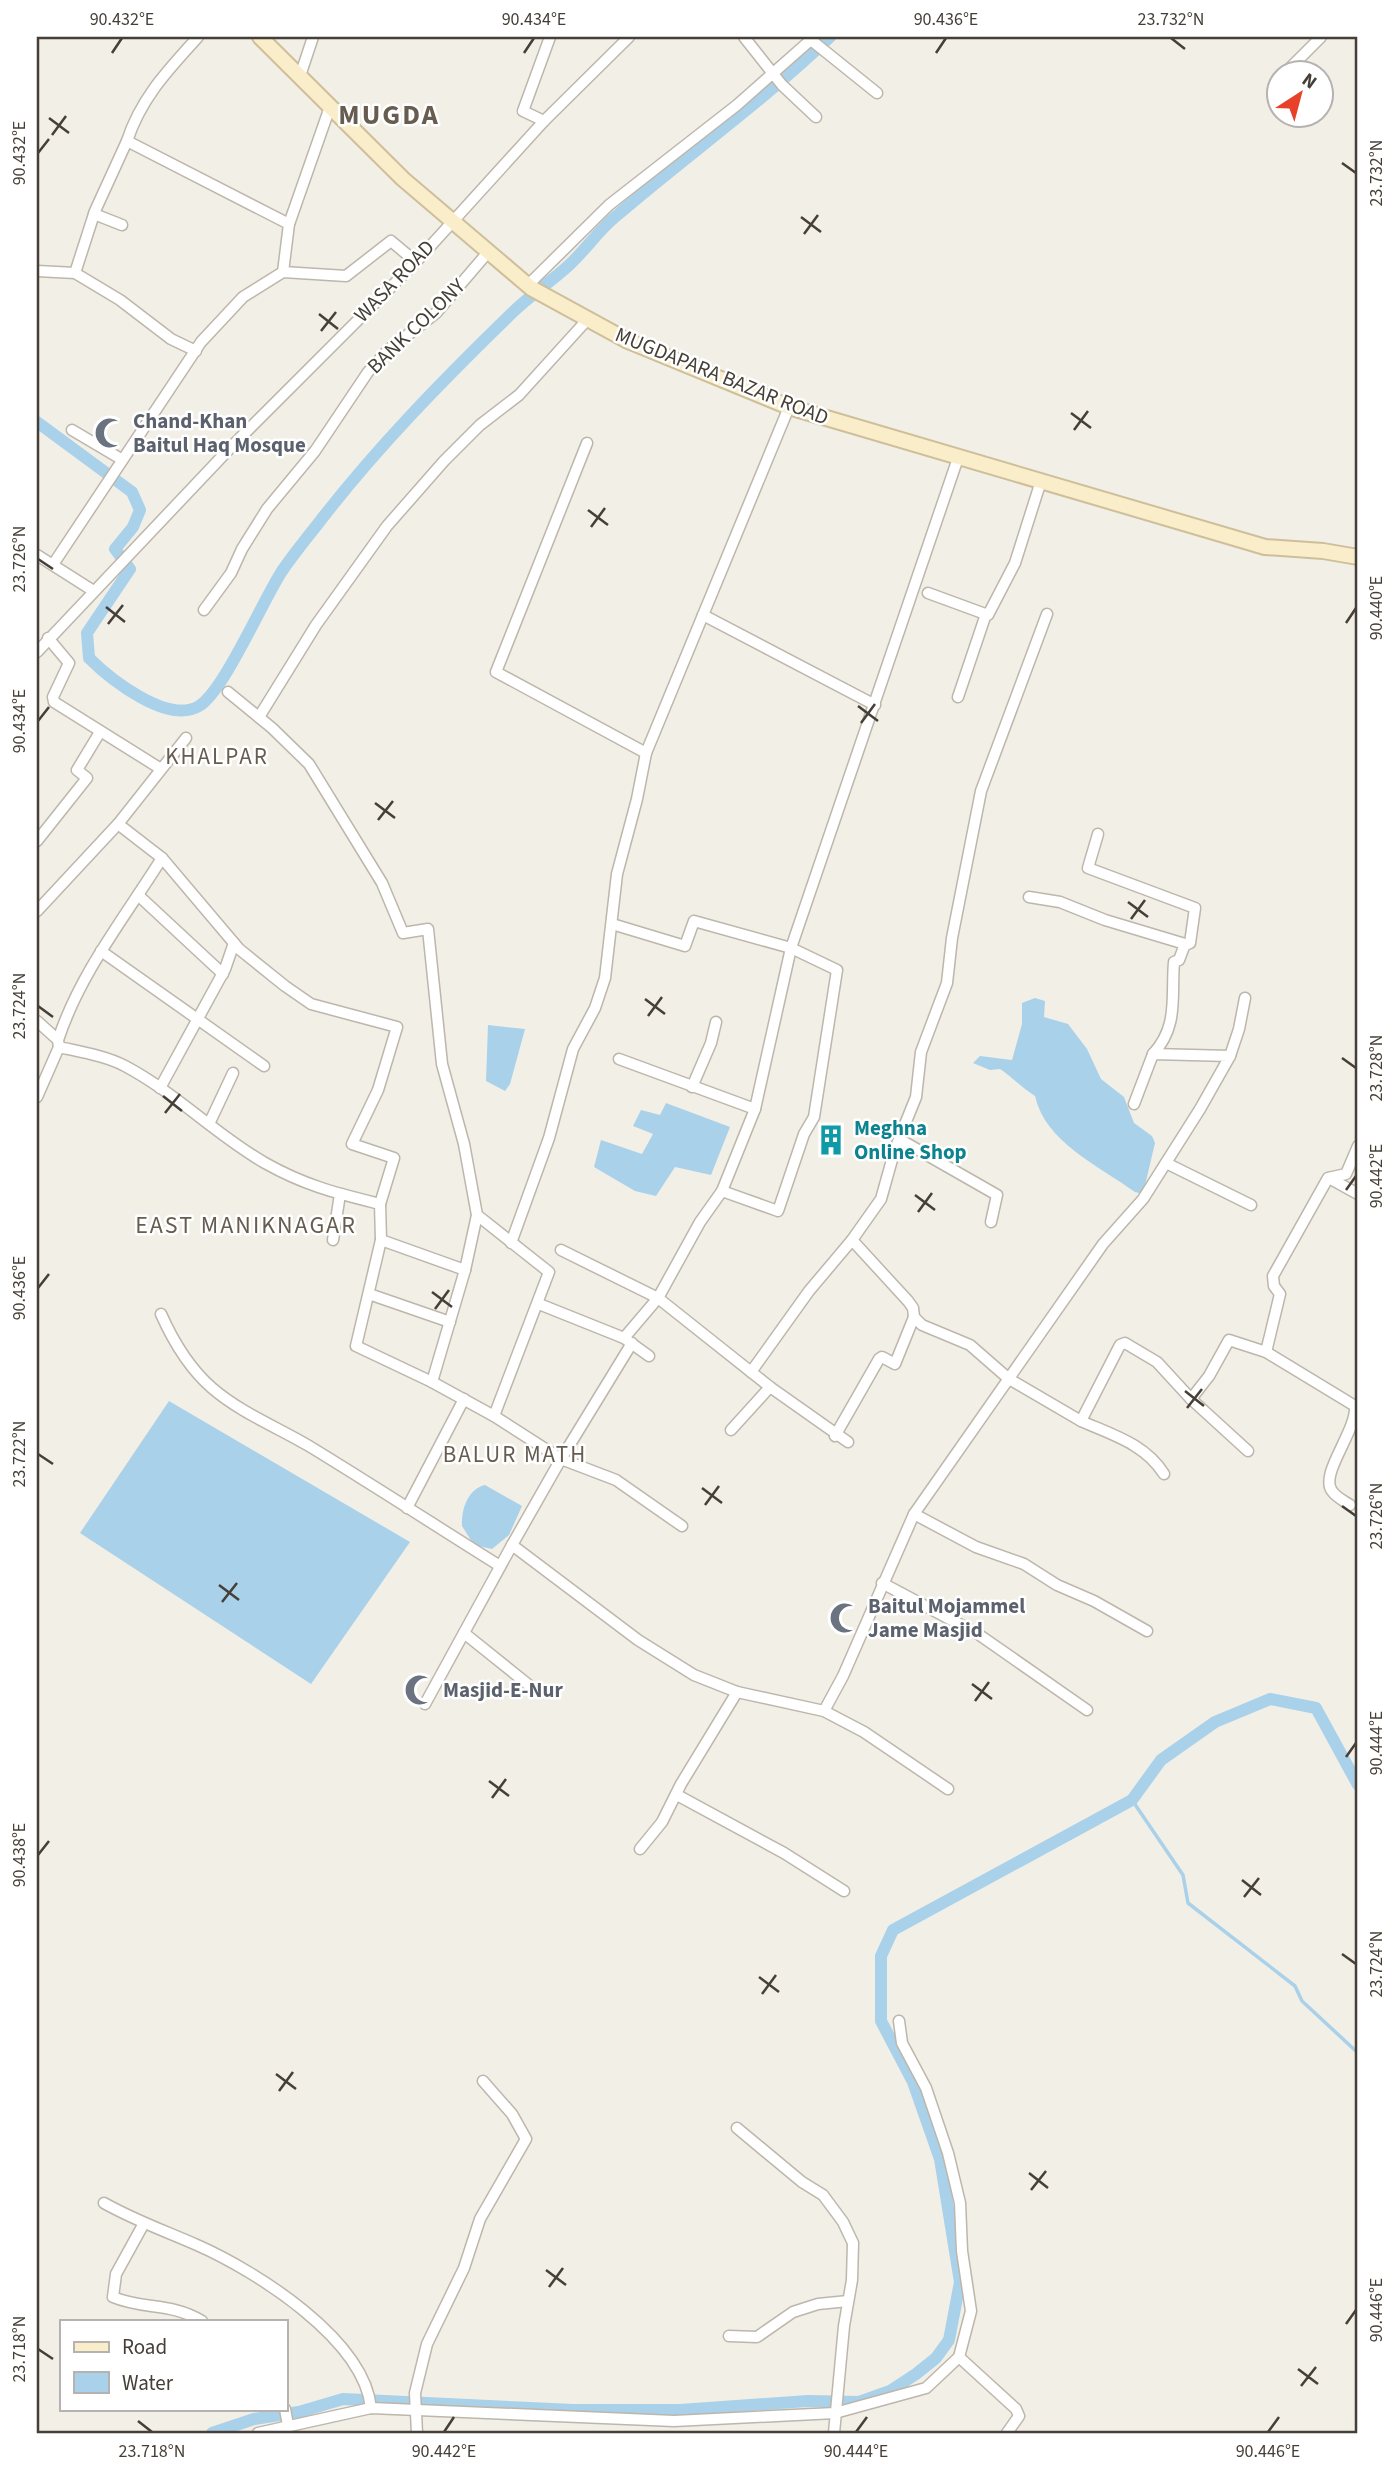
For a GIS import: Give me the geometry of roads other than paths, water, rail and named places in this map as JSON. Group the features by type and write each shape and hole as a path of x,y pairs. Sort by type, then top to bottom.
{"street":[{"path":"75,273 94,214 137,114 163,72 198,37"},
{"name":"MUGDAPARA BAZAR ROAD","path":"260,37 403,179 529,286 628,341 789,407 958,458 1265,547 1323,551 1358,557"},
{"path":"300,76 313,37"},
{"path":"544,121 523,111 550,37"},
{"name":"WASA ROAD","path":"92,590 415,262 544,121 629,37"},
{"path":"744,37 777,79 816,117"},
{"path":"1298,60 1321,37"},
{"path":"529,286 609,205 777,79 816,42 877,93"},
{"path":"284,272 289,224 330,107"},
{"path":"127,141 289,224"},
{"path":"94,214 122,225"},
{"path":"54,563 100,490 119,462 138,441 196,351 243,297 284,272 346,276 391,241 415,262"},
{"name":"BANK COLONY","path":"204,610 231,573 242,549 267,509 315,451 368,372 388,350 436,313 489,251"},
{"path":"37,271 75,273 120,300 172,339 196,351"},
{"path":"259,717 316,625 387,526 444,461 480,425 519,395 587,320"},
{"path":"511,1243 549,1138 573,1049 595,1009 605,978 617,874 646,753 789,407"},
{"path":"72,430 119,462"},
{"path":"587,443 496,672 646,753"},
{"path":"425,1704 628,1340 658,1298 700,1222 722,1191 755,1110 791,948 958,458"},
{"path":"958,697 986,614 1015,563 1041,481"},
{"path":"37,555 54,563 92,590 37,652"},
{"path":"928,593 986,614"},
{"path":"751,1372 881,1199 899,1139 916,1097 921,1052 947,984 952,938 981,791 1047,614"},
{"path":"703,615 875,705"},
{"path":"48,638 69,663 53,697 54,702 161,769"},
{"path":"228,692 309,764 382,883 403,933 428,929 442,1064 464,1144 477,1215 465,1270 432,1382"},
{"path":"37,841 87,778 77,770 100,732"},
{"path":"37,911 118,824 186,738"},
{"path":"118,824 162,858 234,943 285,986 311,1004 397,1027 378,1090 352,1144 394,1158 380,1204 381,1240 356,1346 464,1399 561,1459 616,1480 682,1526"},
{"path":"1098,834 1088,869 1195,908 1190,943 1185,945 1179,960 1174,962 1172,1020 1164,1042 1153,1054 1133,1104"},
{"path":"37,1097 59,1043 64,1021 101,951 162,858"},
{"path":"138,895 223,974"},
{"path":"1029,897 1060,902 1185,945"},
{"path":"612,924 685,946 694,921 791,948 837,970 838,978 820,1068 814,1117 804,1134 778,1211 722,1191"},
{"path":"160,1088 223,974 234,943"},
{"path":"101,951 264,1066"},
{"path":"824,1711 843,1676 914,1514 1103,1244 1143,1199 1167,1163 1230,1056 1240,1029 1245,998"},
{"path":"37,1021 59,1043 124,1066 160,1088 267,1164 316,1189 380,1204"},
{"path":"692,1087 711,1043 716,1022"},
{"path":"1153,1054 1230,1056"},
{"path":"619,1059 755,1110"},
{"path":"209,1124 233,1073"},
{"path":"899,1139 997,1195 991,1222"},
{"path":"1266,1352 1280,1294 1274,1286 1273,1276 1328,1178 1346,1174 1358,1146"},
{"path":"1167,1163 1251,1205"},
{"path":"1328,1178 1358,1194"},
{"path":"333,1240 340,1194"},
{"path":"477,1215 548,1272 539,1304 494,1416"},
{"path":"381,1240 465,1270"},
{"path":"835,1436 879,1359 882,1357 895,1364 914,1318 913,1308 908,1301 852,1240"},
{"path":"562,1250 658,1298 770,1387 835,1436 848,1442"},
{"path":"369,1294 450,1322"},
{"path":"539,1304 628,1340 649,1356"},
{"path":"161,1314 172,1339 211,1388 238,1408 308,1446 500,1566"},
{"path":"914,1318 922,1325 970,1345 1009,1379 1081,1421 1128,1440 1155,1460 1164,1474"},
{"path":"1191,1399 1209,1376 1229,1340 1266,1352 1352,1402 1356,1424 1329,1478 1332,1492 1350,1505"},
{"path":"1081,1421 1120,1345 1125,1343 1157,1362 1191,1399 1248,1451"},
{"path":"731,1430 770,1387"},
{"path":"408,1508 464,1399"},
{"path":"914,1514 976,1547 1024,1564 1057,1585 1094,1601 1147,1631"},
{"path":"512,1545 638,1640 694,1675 737,1692 824,1711 864,1732 948,1789"},
{"path":"882,1583 978,1633 1087,1710"},
{"path":"464,1633 530,1686"},
{"path":"640,1849 663,1822 737,1692"},
{"path":"677,1795 784,1853 844,1891"},
{"path":"258,2433 370,2401 674,2421 836,2410 926,2388 959,2357 971,2311 962,2251 960,2203 938,2120 926,2088 902,2043 899,2021"},
{"path":"417,2433 415,2402 427,2344 464,2268 480,2219 526,2138 512,2114 483,2081"},
{"path":"737,2128 802,2182 822,2194 843,2222 853,2243 853,2270 834,2433"},
{"path":"104,2203 144,2225 197,2245 268,2284 332,2337 360,2371 370,2401"},
{"path":"144,2225 116,2274 113,2297 129,2304 172,2307 200,2320"},
{"path":"729,2336 757,2337 793,2312 818,2304 848,2301"},
{"path":"959,2357 1016,2409 1019,2416 1007,2433"},
{"path":"285,2410 288,2423"}],"water":[{"path":"1035,998 1045,1001 1044,1017 1068,1024 1087,1049 1101,1079 1124,1097 1134,1123 1152,1136 1155,1143 1143,1194 1135,1192 1075,1152 1050,1127 1035,1096 1004,1072 973,1063 980,1056 1012,1060 1022,1024 1022,1003"},
{"path":"488,1025 525,1029 510,1084 505,1091 486,1081"},
{"path":"666,1103 730,1127 711,1175 675,1167 656,1196 635,1191 594,1167 601,1140 642,1154 653,1134 633,1126 641,1110 660,1115"},
{"path":"169,1401 410,1542 311,1684 80,1533"},
{"path":"485,1485 522,1506 509,1535 492,1549 474,1545 462,1526 463,1513 470,1495"}],"waterway":[{"path":"37,422 132,492 140,510 133,527 115,549 130,569 87,633 89,658 125,687 156,705 186,710 199,706 220,683 290,559 363,468 412,414 514,311 561,273 608,223 778,84 830,37"},
{"path":"212,2433 254,2419 299,2412 343,2399 573,2410 680,2410 808,2401 859,2402 890,2391 936,2358 949,2340 960,2282 940,2159 913,2082 881,2021 881,1956 893,1930 1132,1800 1161,1760 1215,1722 1270,1699 1316,1708 1358,1785"},
{"path":"1132,1800 1183,1875 1188,1903 1295,1986 1302,2001 1358,2053"}],"place":[{"name":"Chand-Khan Baitul Haq Mosque","path":"110,433"},
{"name":"Meghna Online Shop","path":"831,1140"},
{"name":"Baitul Mojammel Jame Masjid","path":"845,1618"},
{"name":"Masjid-E-Nur","path":"420,1690"}],"district":[{"name":"MUGDA","path":"389,115"},
{"name":"KHALPAR","path":"217,756"},
{"name":"EAST MANIKNAGAR","path":"246,1225"},
{"name":"BALUR MATH","path":"515,1454"}]}
